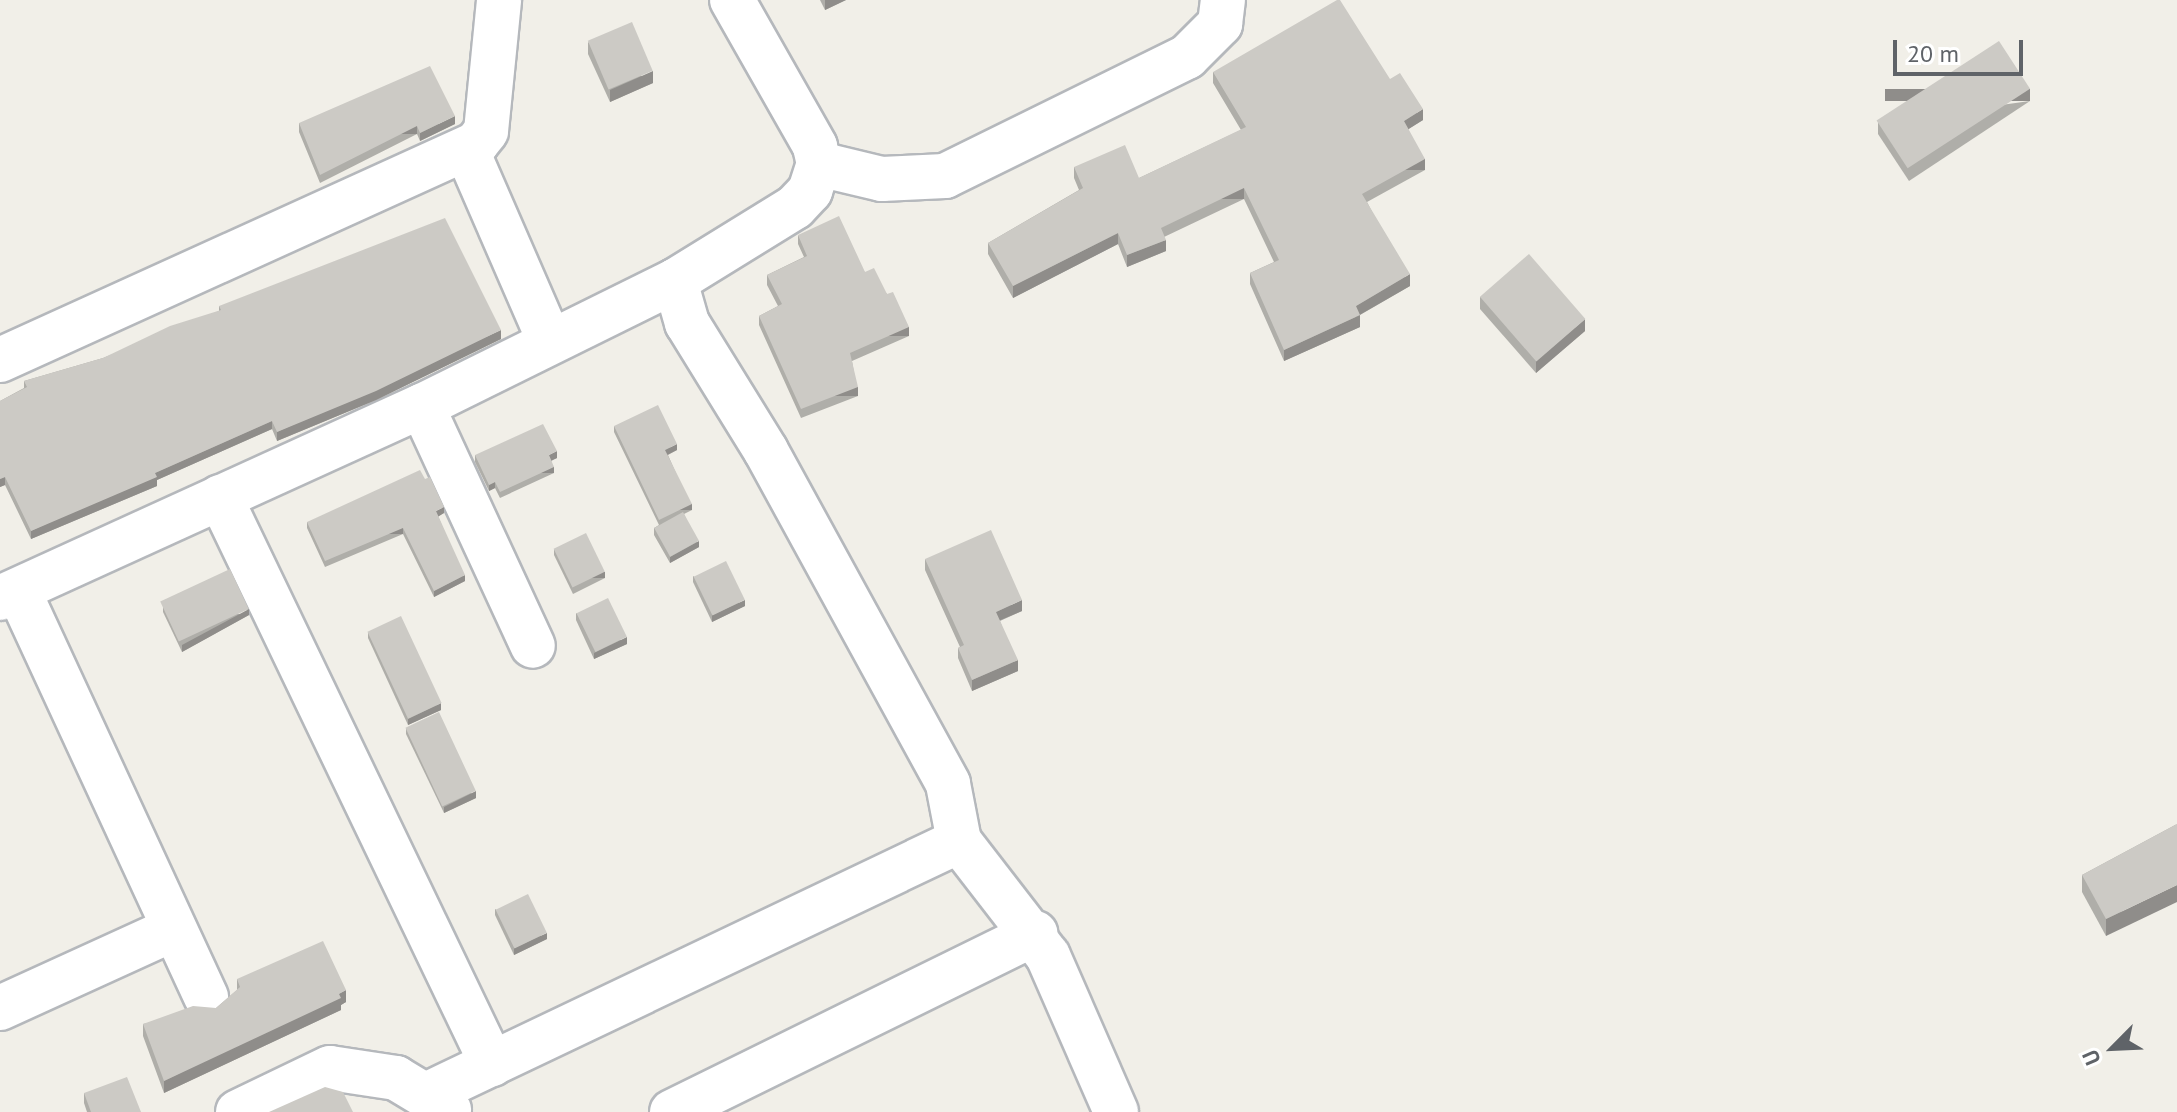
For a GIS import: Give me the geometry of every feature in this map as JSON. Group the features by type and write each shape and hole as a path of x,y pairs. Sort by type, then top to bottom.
{"street":[{"path":"0,360 467,151 486,131 499,0"},
{"path":"206,997 10,595 422,406 675,281 795,207 810,191 819,164 815,146 732,0"},
{"path":"819,164 882,179 945,176 1187,57 1220,24 1223,0"},
{"path":"467,151 550,342"},
{"path":"675,281 687,323 766,451 948,784 959,841 1035,933 1116,1112"},
{"path":"422,406 533,646"},
{"path":"220,497 492,1064"},
{"path":"238,1112 330,1068 396,1078 440,1103 492,1064 959,841"},
{"path":"0,1008 171,930"},
{"path":"672,1112 1035,933"}],"building":[{"path":"1340,0 1390,79 1400,73 1423,109 1404,121 1425,159 1362,194 1410,274 1356,306 1360,315 1284,350 1250,273 1279,260 1244,188 1161,228 1166,240 1127,255 1118,233 1013,286 988,243 1083,188 1074,167 1125,145 1139,178 1246,127 1213,72"},
{"path":"632,22 653,71 609,90 588,41"},
{"path":"1999,41 2030,89 1908,168 1877,121"},
{"path":"430,66 455,116 420,133 417,126 320,175 299,123"},
{"path":"839,216 865,272 874,268 887,294 893,292 909,327 850,353 858,387 801,409 759,316 782,304 767,275 807,256 798,235"},
{"path":"445,218 501,330 376,391 277,432 272,421 155,473 157,477 31,531 5,477 0,479 0,401 27,387 24,381 103,358 170,326 221,310 219,306"},
{"path":"1529,254 1585,319 1536,362 1480,297"},
{"path":"658,405 677,444 665,450 692,504 659,520 614,426"},
{"path":"543,424 557,451 549,455 554,467 500,492 495,482 489,485 475,455"},
{"path":"420,470 425,479 430,477 444,507 436,511 465,575 434,591 403,528 325,561 307,522"},
{"path":"683,512 699,541 670,557 654,528"},
{"path":"991,530 1022,600 996,612 1018,660 972,680 958,648 964,645 925,559"},
{"path":"586,533 605,572 572,587 554,549"},
{"path":"726,561 745,600 712,615 694,577"},
{"path":"230,569 249,609 179,641 160,602"},
{"path":"608,598 627,637 595,652 577,613"},
{"path":"401,616 442,703 408,719 367,632"},
{"path":"439,712 476,791 442,806 405,728"},
{"path":"2177,824 2177,885 2106,919 2082,875"},
{"path":"528,894 547,933 514,948 496,910"},
{"path":"323,941 346,990 339,994 341,998 164,1081 143,1024 193,1006 216,1008 240,987 237,979"},
{"path":"127,1077 141,1112 91,1112 84,1093"},
{"path":"325,1087 343,1092 353,1112 269,1112"}]}
